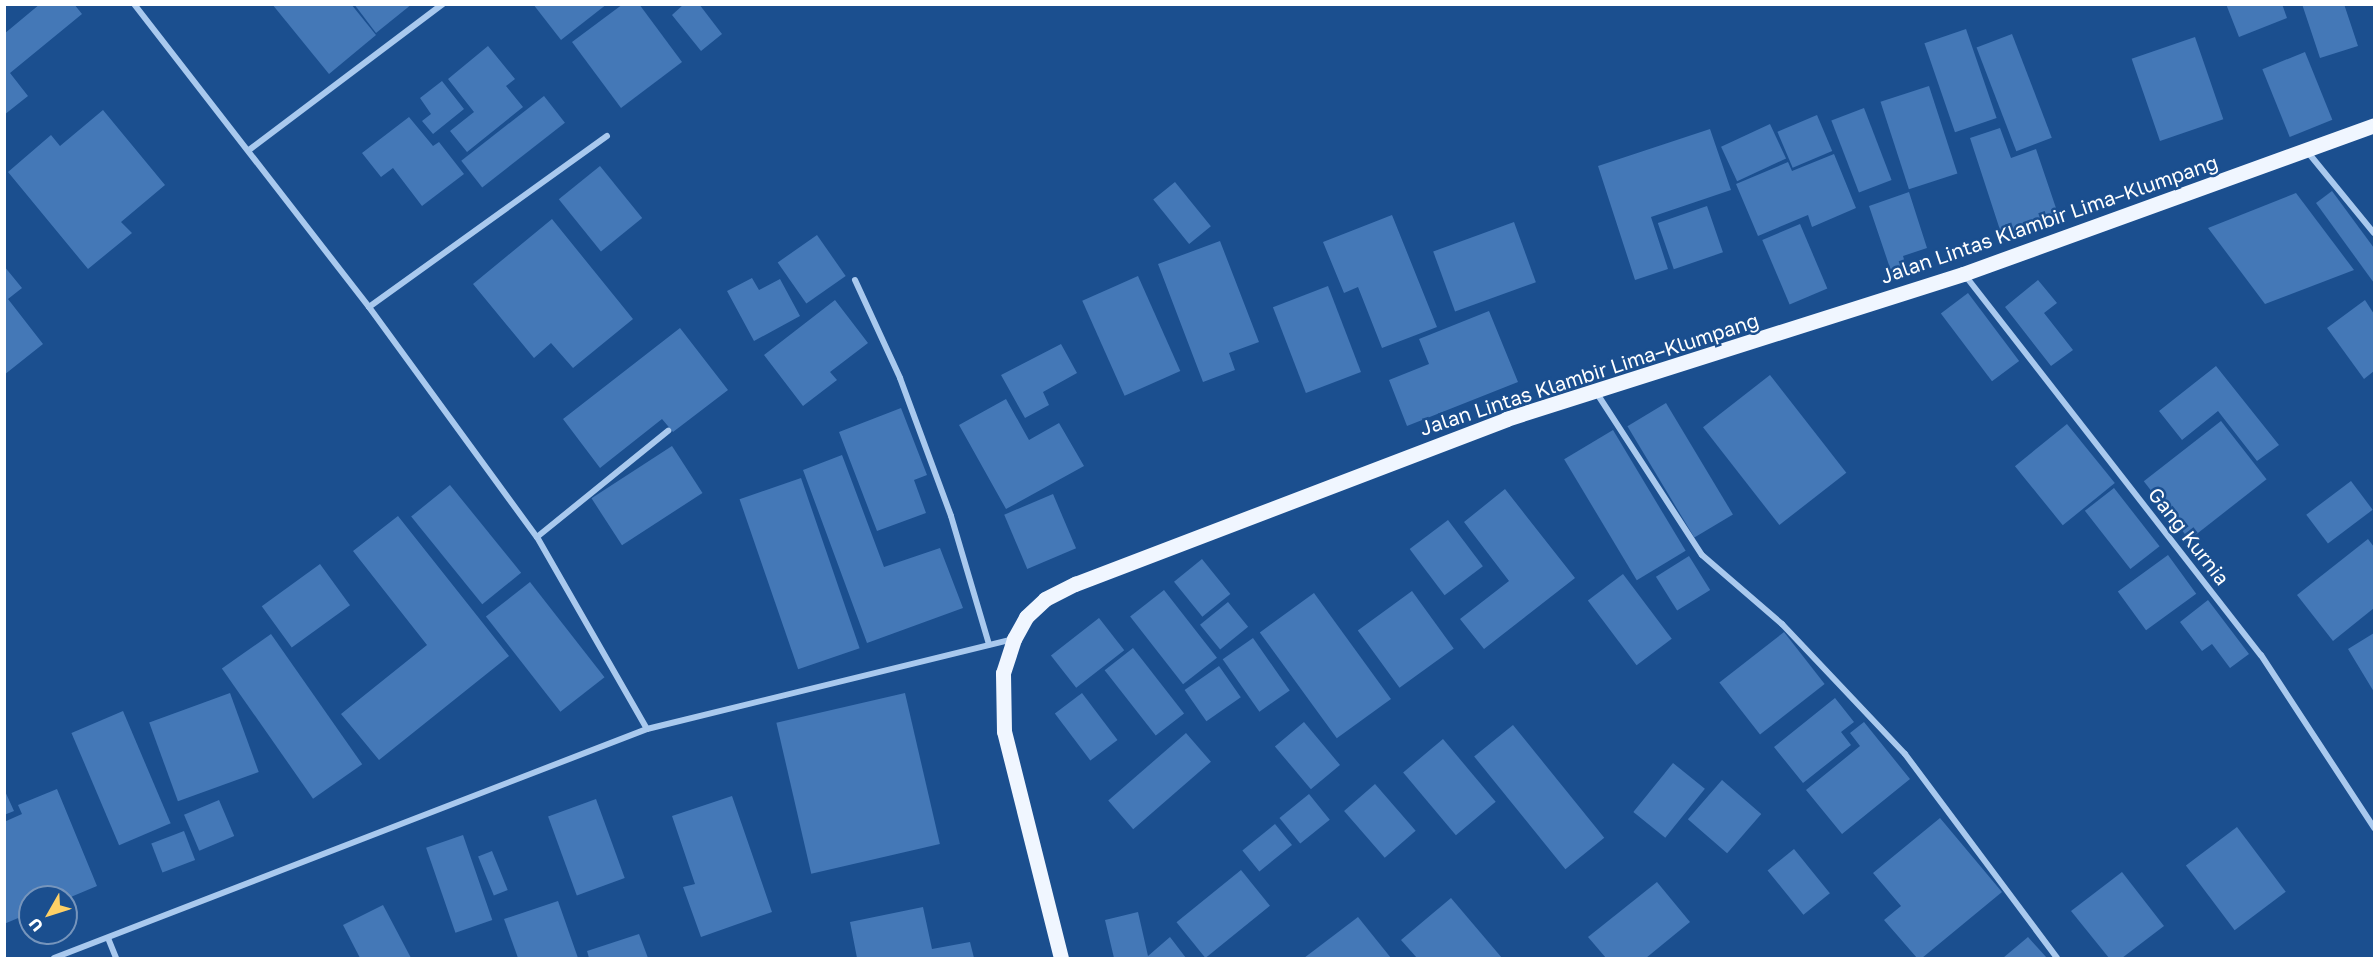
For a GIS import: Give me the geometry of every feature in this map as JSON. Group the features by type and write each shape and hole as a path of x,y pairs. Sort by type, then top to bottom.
{"main road":[{"name":"Jalan Lintas Klambir Lima–Klumpang","path":"1061,958 1004,731 1003,673 1014,639 1026,617 1045,599 1075,584 1506,419 1964,274 2374,125"}],"street":[{"path":"134,4 369,307 537,537 647,729"},
{"path":"249,150 443,4"},
{"path":"369,307 607,136"},
{"path":"2306,149 2374,233"},
{"name":"Gang Kurnia","path":"1964,274 2260,655 2374,828"},
{"path":"855,280 900,378 935,472 989,644"},
{"path":"1596,392 1702,555 1782,624 1905,754 2057,958"},
{"path":"537,537 668,431"},
{"path":"54,958 647,729 1014,639"},
{"path":"108,938 116,958"}],"building":[{"path":"40,4 74,4 82,14 10,73 28,96 4,115 4,34"},
{"path":"272,4 351,4 376,35 329,74"},
{"path":"354,4 412,4 376,33"},
{"path":"533,4 607,4 561,40"},
{"path":"623,4 639,4 682,62 621,108 572,42"},
{"path":"684,4 699,4 722,34 701,51 672,15"},
{"path":"2226,4 2282,4 2287,18 2239,37"},
{"path":"2302,4 2344,4 2358,46 2320,58"},
{"path":"1966,29 1997,118 1955,132 1924,43"},
{"path":"2012,34 2052,138 2016,151 1977,48"},
{"path":"2195,37 2223,119 2160,141 2132,59"},
{"path":"488,46 515,79 506,86 523,107 467,152 450,131 474,112 448,79"},
{"path":"2305,52 2332,120 2290,137 2262,69"},
{"path":"442,81 464,109 433,134 422,121 431,114 420,98"},
{"path":"1929,86 1957,173 1909,189 1880,102"},
{"path":"544,96 565,123 482,187 461,161"},
{"path":"1864,108 1892,180 1859,192 1831,121"},
{"path":"103,110 165,185 121,222 132,233 88,269 8,172 51,135 60,146"},
{"path":"1817,115 1832,151 1793,168 1777,132"},
{"path":"409,117 433,146 439,142 464,174 422,206 393,168 381,177 362,153"},
{"path":"1770,124 1786,158 1737,181 1721,147"},
{"path":"2000,128 2011,158 2036,149 2058,214 2001,233 1970,138"},
{"path":"1710,129 1731,190 1651,217 1668,269 1635,280 1598,166"},
{"path":"1834,154 1856,208 1812,227 1808,215 1758,236 1736,184 1788,162 1792,171"},
{"path":"600,166 642,218 601,251 559,199"},
{"path":"1175,182 1211,226 1189,244 1153,200"},
{"path":"2332,191 2374,248 2374,283 2316,203"},
{"path":"1909,192 1927,248 1903,256 1906,266 1891,271 1869,206"},
{"path":"2296,193 2354,270 2265,304 2208,228"},
{"path":"1707,206 1723,252 1674,269 1658,223"},
{"path":"1392,215 1437,327 1382,348 1358,287 1344,293 1323,242"},
{"path":"552,219 633,319 573,368 551,343 534,358 473,284"},
{"path":"1514,222 1536,282 1455,312 1433,251"},
{"path":"1800,224 1827,288 1790,304 1762,240"},
{"path":"817,235 846,276 806,303 778,263"},
{"path":"1220,241 1259,342 1229,353 1235,370 1203,382 1158,264"},
{"path":"4,266 22,288 8,299 43,344 4,375"},
{"path":"1138,276 1180,371 1125,396 1082,301"},
{"path":"752,278 759,290 780,279 800,316 754,341 727,291"},
{"path":"2038,280 2057,303 2044,313 2073,350 2051,366 2005,307"},
{"path":"1328,286 1361,372 1306,393 1273,307"},
{"path":"1968,293 2019,361 1992,381 1941,313"},
{"path":"835,300 868,343 830,372 837,380 803,406 764,355"},
{"path":"2365,300 2374,314 2374,371 2364,379 2327,328"},
{"path":"1489,311 1518,382 1407,426 1389,380 1429,364 1419,339"},
{"path":"680,328 728,390 673,432 662,419 600,468 563,419"},
{"path":"1061,344 1077,373 1043,392 1049,405 1025,418 1001,375"},
{"path":"2216,366 2279,445 2257,461 2218,411 2182,440 2159,411"},
{"path":"1770,375 1846,473 1779,525 1703,427"},
{"path":"1006,399 1029,440 1059,423 1084,466 1006,509 959,425"},
{"path":"1666,403 1733,514 1694,538 1627,426"},
{"path":"901,408 927,475 914,480 926,513 877,531 839,432"},
{"path":"2221,421 2267,479 2189,540 2144,481"},
{"path":"2067,424 2115,483 2063,525 2015,466"},
{"path":"1613,430 1686,551 1637,580 1564,459"},
{"path":"672,446 702,493 622,545 591,498"},
{"path":"842,455 884,567 940,548 963,608 867,643 803,470"},
{"path":"801,478 860,648 798,669 740,499"},
{"path":"2351,481 2373,510 2328,543 2306,515"},
{"path":"450,485 521,573 482,604 411,516"},
{"path":"2114,488 2160,546 2130,569 2085,511"},
{"path":"1505,489 1575,578 1484,649 1460,619 1509,581 1464,522"},
{"path":"1053,494 1076,548 1027,569 1004,515"},
{"path":"398,516 509,656 379,760 341,714 427,645 353,551"},
{"path":"1448,520 1483,566 1445,595 1410,549"},
{"path":"2368,539 2374,547 2374,608 2333,641 2297,595"},
{"path":"2168,555 2196,594 2146,630 2118,591"},
{"path":"1689,556 1710,590 1677,611 1656,577"},
{"path":"1202,559 1230,594 1202,617 1174,582"},
{"path":"320,564 350,605 292,648 262,606"},
{"path":"1623,574 1672,639 1637,665 1588,600"},
{"path":"530,582 604,677 560,712 486,616"},
{"path":"1164,590 1217,658 1183,684 1130,616"},
{"path":"1412,591 1454,648 1400,688 1358,630"},
{"path":"1314,593 1391,699 1337,738 1260,632"},
{"path":"2208,600 2249,654 2230,668 2212,644 2202,651 2180,622"},
{"path":"1228,602 1248,627 1220,650 1200,625"},
{"path":"1099,618 1124,650 1076,688 1051,656"},
{"path":"1784,632 1825,684 1760,734 1719,682"},
{"path":"2374,633 2374,692 2348,649"},
{"path":"271,634 362,764 313,799 222,668"},
{"path":"1253,638 1290,690 1259,712 1223,659"},
{"path":"1133,648 1184,713 1156,736 1105,670"},
{"path":"1219,666 1241,697 1206,721 1185,690"},
{"path":"230,693 259,772 178,801 149,722"},
{"path":"905,693 940,844 811,874 776,723"},
{"path":"1082,693 1118,740 1090,761 1055,713"},
{"path":"1835,698 1854,722 1841,732 1851,745 1803,783 1774,747"},
{"path":"123,711 171,823 119,845 71,733"},
{"path":"1304,722 1340,765 1311,789 1275,746"},
{"path":"1864,722 1910,779 1842,834 1806,790 1860,746 1850,733"},
{"path":"1513,725 1604,838 1565,869 1474,756"},
{"path":"1186,733 1211,762 1133,829 1108,801"},
{"path":"1443,739 1496,802 1456,835 1403,772"},
{"path":"1673,763 1705,789 1665,838 1633,812"},
{"path":"1722,780 1761,814 1727,853 1688,819"},
{"path":"1375,784 1416,831 1385,858 1344,811"},
{"path":"4,789 14,811 4,815"},
{"path":"57,789 97,886 78,894 78,885 18,885 18,918 4,924 4,822 22,814 18,805"},
{"path":"1309,794 1330,820 1300,844 1279,818"},
{"path":"732,796 772,912 701,937 683,887 695,884 672,816"},
{"path":"596,799 625,878 577,895 548,816"},
{"path":"219,800 234,836 199,851 184,815"},
{"path":"1940,818 2002,892 1922,958 1917,958 1884,920 1901,906 1873,873"},
{"path":"1275,824 1292,845 1259,871 1242,850"},
{"path":"2237,827 2286,892 2235,930 2186,866"},
{"path":"184,831 195,860 162,872 151,844"},
{"path":"463,835 492,920 455,933 426,848"},
{"path":"1794,849 1830,893 1803,915 1768,870"},
{"path":"492,851 508,890 494,896 478,857"},
{"path":"1241,870 1270,906 1205,958 1176,922"},
{"path":"2122,872 2164,926 2122,958 2109,958 2071,911"},
{"path":"1657,882 1690,922 1646,958 1606,958 1588,937"},
{"path":"1451,898 1502,958 1417,958 1401,940"},
{"path":"558,901 578,958 518,958 504,919"},
{"path":"383,905 411,958 360,958 343,925"},
{"path":"923,907 932,949 970,942 974,958 857,958 850,922"},
{"path":"1138,912 1148,956 1170,937 1186,958 1114,958 1105,920"},
{"path":"1358,917 1391,958 1304,958"},
{"path":"639,934 648,958 589,958 587,951"},
{"path":"2028,937 2047,958 2003,958"}]}
